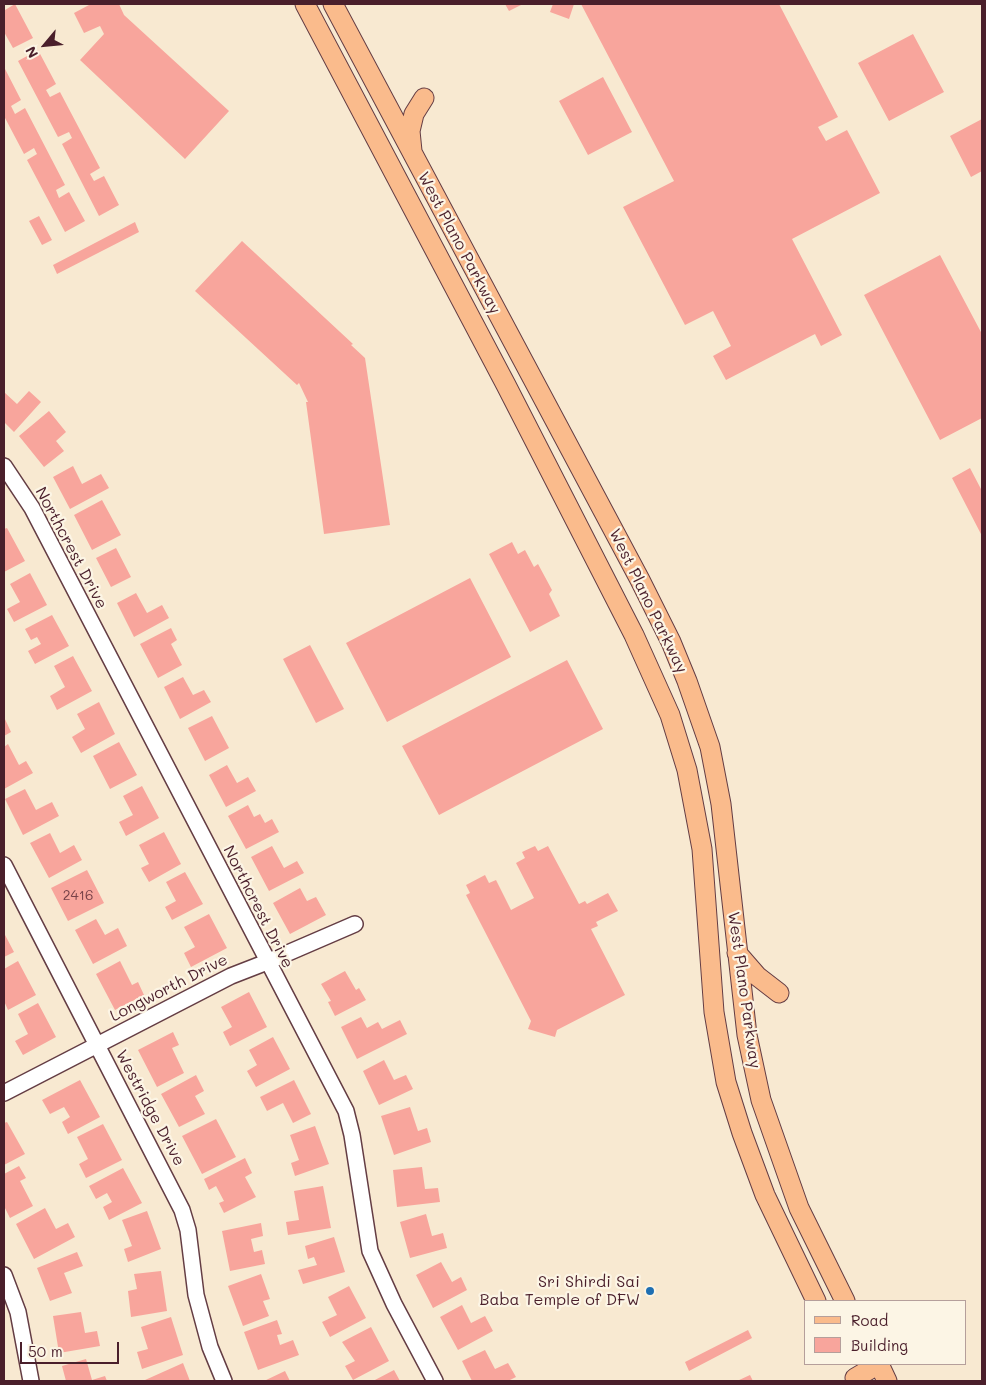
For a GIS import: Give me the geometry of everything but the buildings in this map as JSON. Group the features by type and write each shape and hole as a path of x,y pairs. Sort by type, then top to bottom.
{"main road":[{"name":"West Plano Parkway","path":"305,4 364,119 512,395 634,635 670,715 687,770 702,849 714,1012 721,1060 742,1134 775,1220 815,1300"},
{"name":"West Plano Parkway","path":"333,4 413,158 672,642 710,747 718,786 726,838 744,1009 761,1100 799,1208 845,1300"},
{"path":"413,158 410,132 414,114 424,98"},
{"path":"364,119 387,107"},
{"path":"502,377 525,366"},
{"path":"512,395 534,383"},
{"path":"737,953 758,976 779,993"},
{"path":"714,1012 744,1009"},
{"path":"775,1220 799,1208"},
{"path":"853,1374 876,1365"},
{"path":"879,1365 887,1381"}],"street":[{"name":"Northcrest Drive","path":"4,466 32,508 346,1111 352,1135 370,1251 394,1304 435,1381"},
{"name":"Westridge Drive","path":"4,865 182,1210 188,1230 196,1295 210,1347 224,1381"},
{"name":"Longworth Drive","path":"4,1093 231,976 355,924"},
{"path":"4,1275 18,1312 31,1381"}],"place":[{"name":"Sri Shirdi Sai Baba Temple of DFW","path":"650,1291"}]}
